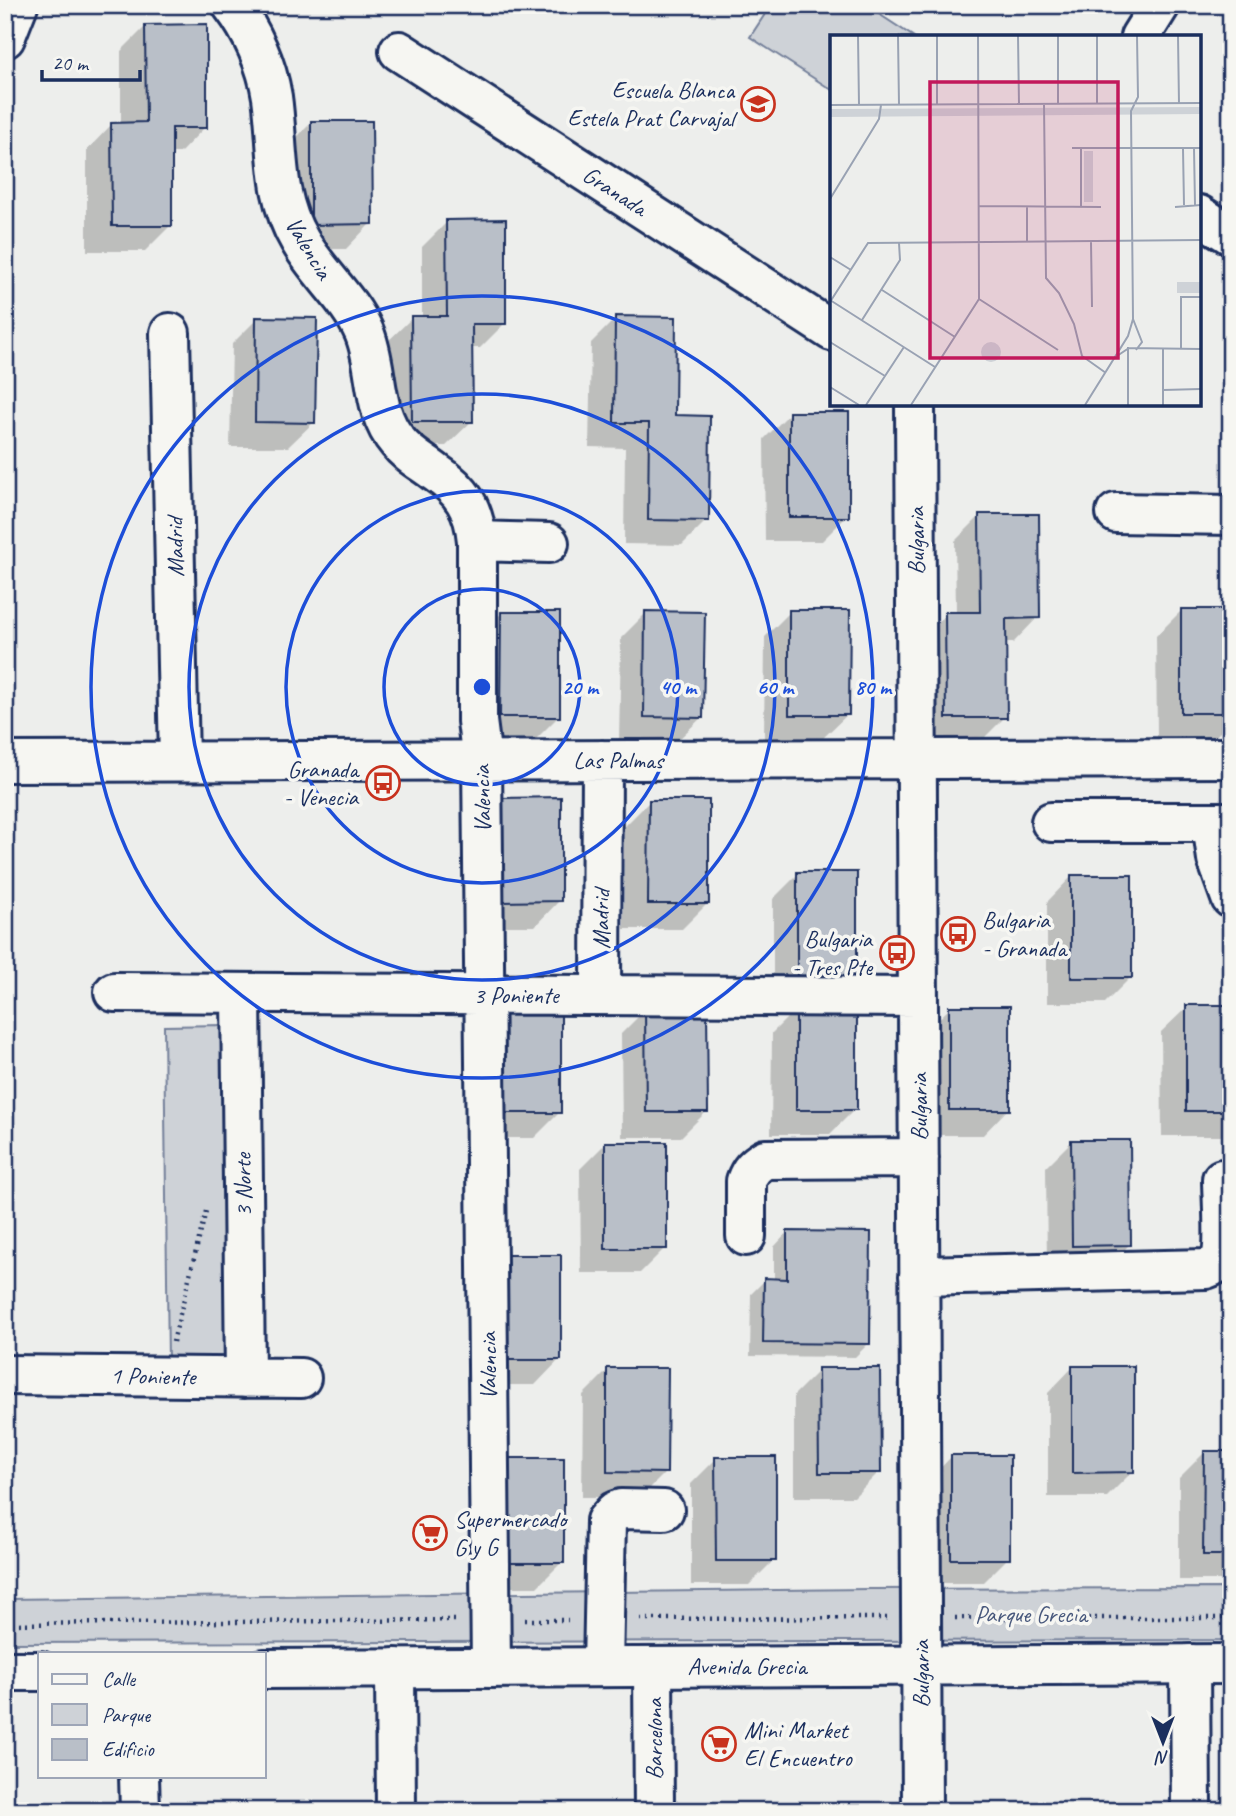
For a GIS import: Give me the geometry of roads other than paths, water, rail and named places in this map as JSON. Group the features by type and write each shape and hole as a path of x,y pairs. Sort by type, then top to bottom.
{"street":[{"path":"5,14 16,5"},
{"path":"5,38 16,5"},
{"name":"Valencia","path":"232,5 260,54 268,78 278,178 289,219 299,241 354,314 363,331 371,352 380,410 387,428 406,451 460,493 475,522 477,721 482,760 491,1668"},
{"path":"1141,35 1160,5"},
{"name":"Granada","path":"399,51 830,330"},
{"path":"1201,216 1231,235"},
{"name":"Madrid","path":"170,333 179,761"},
{"name":"Bulgaria","path":"915,406 922,1811"},
{"path":"1116,513 1231,515"},
{"path":"477,541 549,543"},
{"name":"Las Palmas","path":"5,762 1231,758"},
{"name":"Madrid","path":"601,995 602,760"},
{"path":"1051,822 1221,822 1217,859 1231,898"},
{"name":"3 Poniente","path":"114,992 918,997"},
{"name":"3 Norte","path":"241,993 245,1378"},
{"path":"747,1236 747,1181 755,1165 765,1159 919,1158"},
{"path":"919,1276 1206,1269 1216,1264 1223,1253 1222,1179"},
{"name":"1 Poniente","path":"5,1375 300,1378"},
{"path":"603,1667 606,1521 615,1511 621,1509 664,1510"},
{"path":"1190,1664 1191,1811"},
{"name":"Avenida Grecia","path":"266,1669 1231,1664"},
{"name":"Barcelona","path":"653,1667 654,1811"},
{"path":"395,1668 396,1811"},
{"path":"5,1671 38,1671"},
{"path":"139,1778 140,1811"}],"place":[{"name":"Escuela Blanca Estela Prat Carvajal","path":"758,104"},
{"name":"Granada - Venecia","path":"383,783"},
{"name":"Bulgaria - Granada","path":"958,934"},
{"name":"Bulgaria - Tres Pte","path":"897,953"},
{"name":"Supermercado G y G","path":"430,1533"},
{"name":"Mini Market El Encuentro","path":"719,1744"}],"park label":[{"name":"Parque Grecia","path":"1031,1614"}]}
